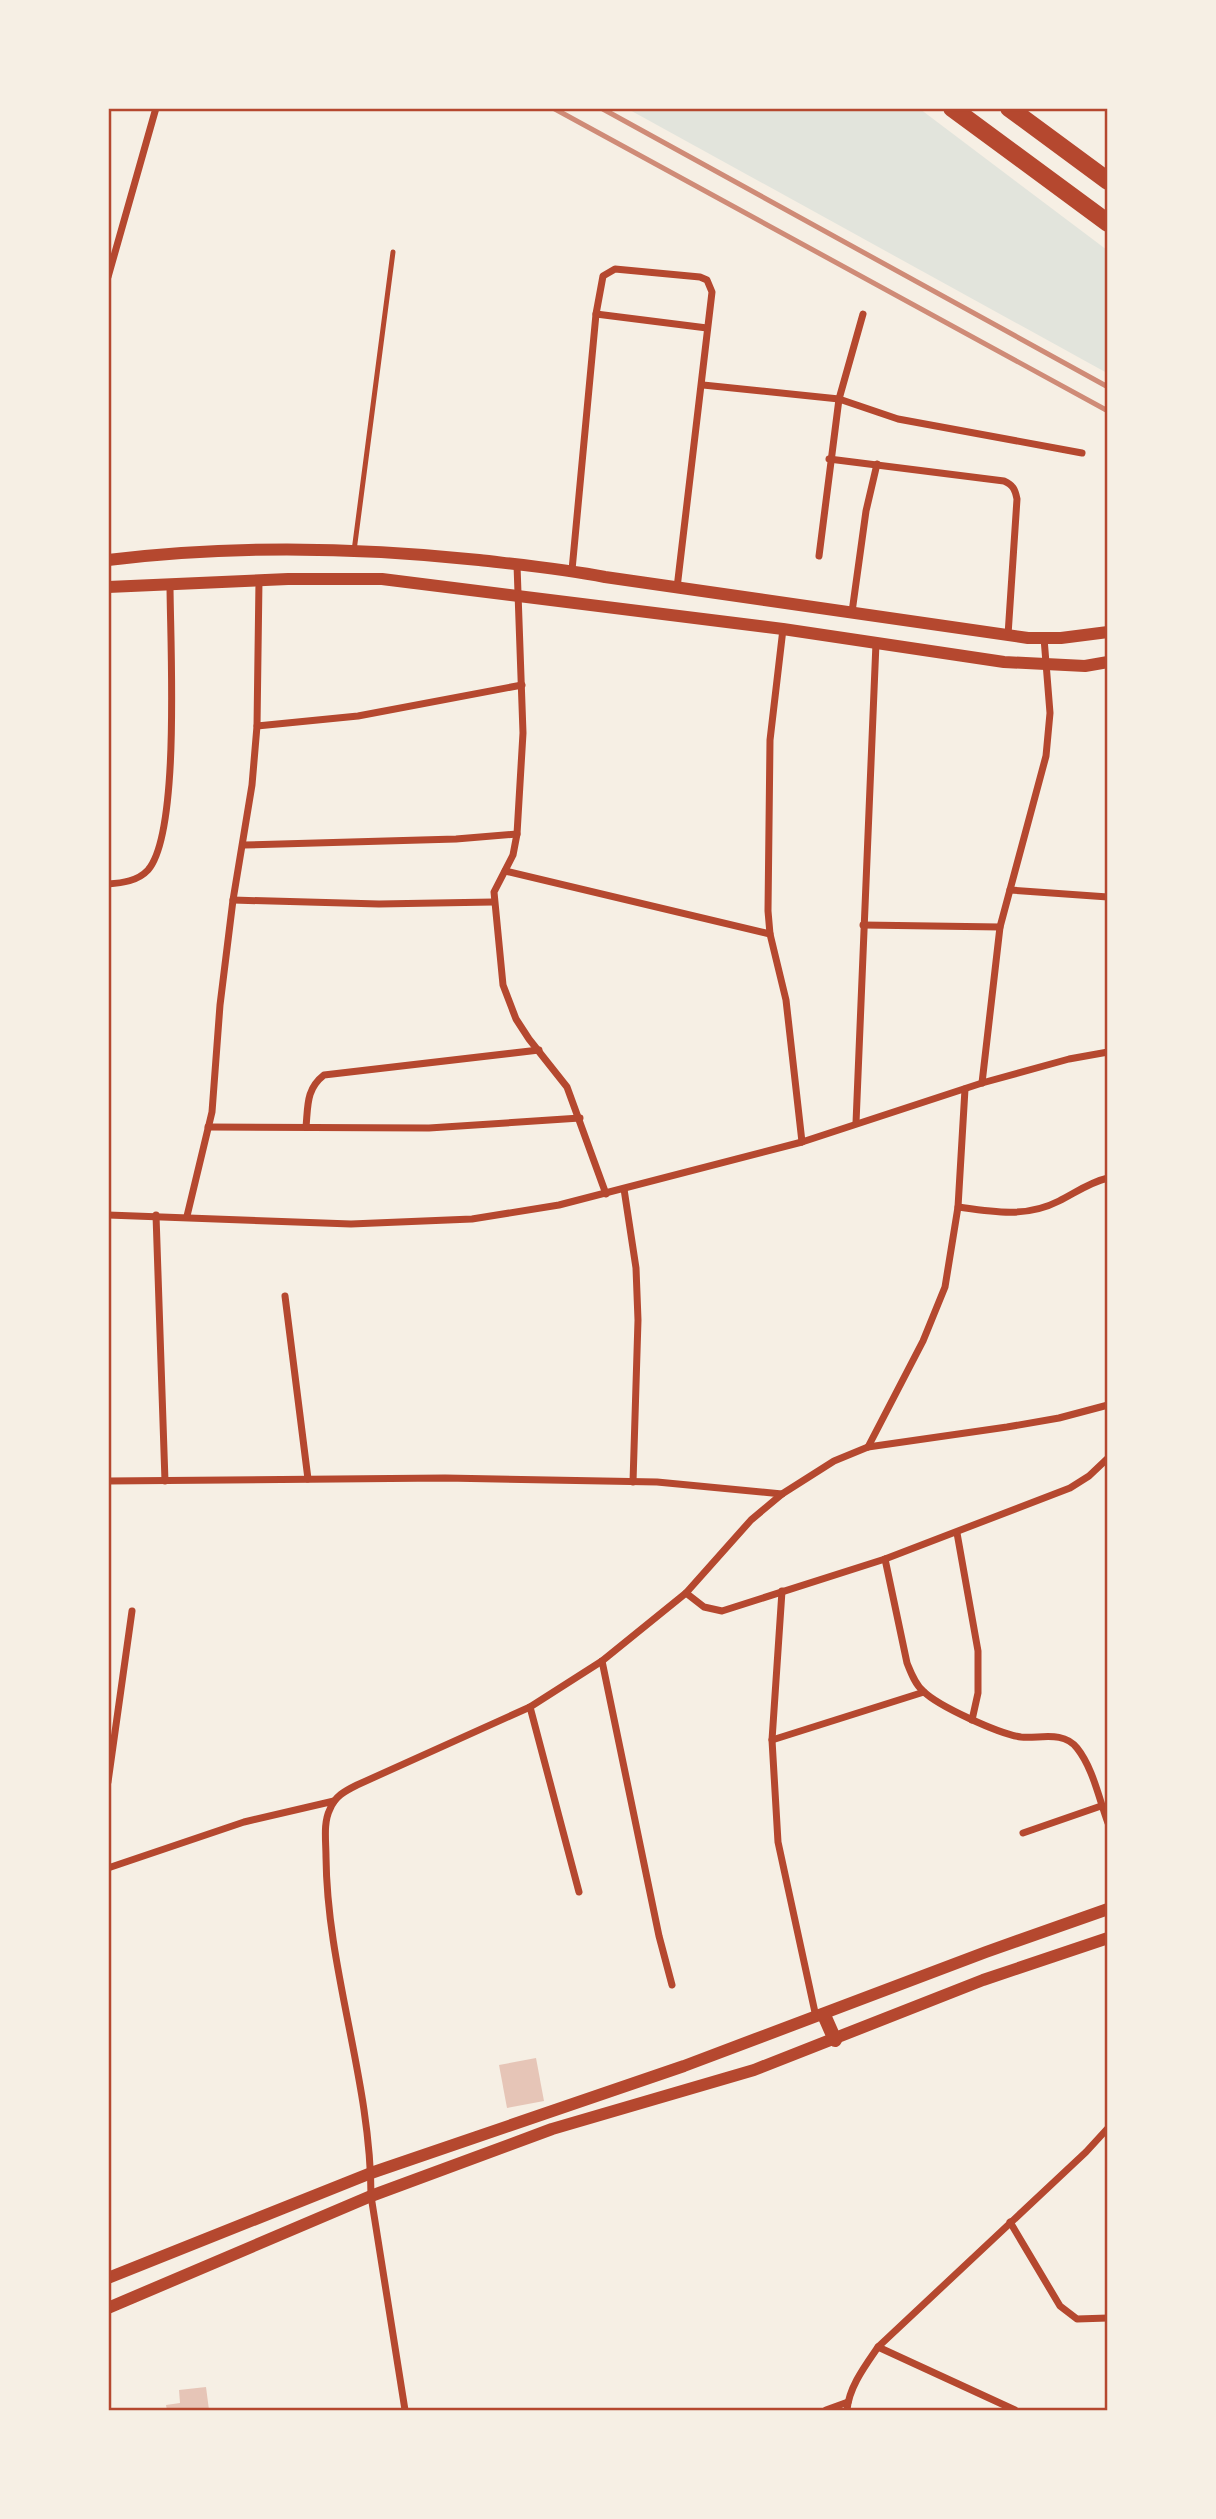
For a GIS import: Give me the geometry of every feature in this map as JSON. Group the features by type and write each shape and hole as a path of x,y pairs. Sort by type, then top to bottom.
{"highway":[{"path":"952,108 1108,223"},
{"path":"1009,108 1108,181"}],"main road":[{"path":"820,2016 835,2040"}],"street":[{"path":"108,277 156,108"},
{"path":"572,570 596,314 603,275 615,269 700,277 707,280 712,292 677,588"},
{"path":"596,314 707,328"},
{"path":"818,556 839,399 863,314"},
{"path":"702,385 839,399 898,419 1082,453"},
{"path":"829,459 1004,481 1015,490 1008,635"},
{"path":"852,612 866,511 877,464"},
{"path":"108,559 246,550 429,555 572,570 677,588 1008,635 1044,638 1108,632"},
{"path":"517,565 523,685 517,834 513,855 494,892 503,985 516,1019 568,1087 606,1194"},
{"path":"108,587 259,580 382,579 783,629 1004,662 1046,666 1085,666 1108,662"},
{"path":"187,1216 208,1127 233,900 244,845 257,726 259,580"},
{"path":"108,884 127,882 146,873 156,859 164,831 171,756 170,583"},
{"path":"783,629 770,740 770,934 786,1000 802,1142"},
{"path":"982,1083 1000,927 1046,756 1050,713 1044,638"},
{"path":"856,1123 876,643"},
{"path":"257,726 358,716 523,685"},
{"path":"244,845 456,839 517,834"},
{"path":"505,871 770,934"},
{"path":"1010,890 1108,897"},
{"path":"233,900 379,904 494,902"},
{"path":"863,925 1000,927"},
{"path":"306,1127 309,1091 324,1075 539,1050"},
{"path":"108,1215 351,1224 471,1219 559,1205 802,1142 982,1083 1069,1059 1108,1052"},
{"path":"868,1447 923,1341 945,1287 958,1207 965,1089"},
{"path":"208,1127 429,1128 580,1118"},
{"path":"958,1207 1014,1214 1056,1203 1082,1188 1108,1178"},
{"path":"624,1189 636,1268 638,1320 633,1482"},
{"path":"156,1215 165,1480"},
{"path":"285,1296 308,1479"},
{"path":"405,2410 372,2196 360,2088 326,1893 327,1818 334,1801 342,1792 530,1707 602,1661 687,1593 751,1520 782,1494 834,1461 868,1447 1020,1425 1108,1405"},
{"path":"687,1593 704,1607 722,1611 885,1559 1070,1488 1089,1476 1108,1458"},
{"path":"108,1481 445,1478 633,1482 782,1494"},
{"path":"957,1533 978,1651 978,1693 972,1720"},
{"path":"885,1559 907,1663 912,1677 923,1692 997,1731 1021,1737 1064,1738 1076,1747 1090,1772 1108,1823"},
{"path":"782,1591 772,1740 778,1842 820,2016"},
{"path":"108,1782 132,1611"},
{"path":"602,1661 659,1936 672,1985"},
{"path":"772,1740 923,1692"},
{"path":"530,1707 579,1892"},
{"path":"108,1868 244,1822 334,1801"},
{"path":"1023,1833 1101,1806"},
{"path":"108,2278 371,2173 684,2066 1108,1909"},
{"path":"108,2308 372,2196 552,2129 754,2070 983,1980 1108,1938"},
{"path":"826,2410 847,2406 860,2374 878,2347 1086,2152 1108,2128"},
{"path":"1010,2222 1060,2306 1077,2319 1108,2318"},
{"path":"878,2347 1015,2410"}],"lane":[{"path":"354,552 393,252"}],"shaded area":[{"path":"628,109 920,109 1107,250 1107,373"}],"building":[{"path":"536,2058 544,2101 507,2108 499,2065"},
{"path":"206,2387 209,2410 167,2410 166,2405 180,2403 179,2390"}],"railway":[{"path":"553,108 1108,411"},
{"path":"601,108 1108,387"}]}
